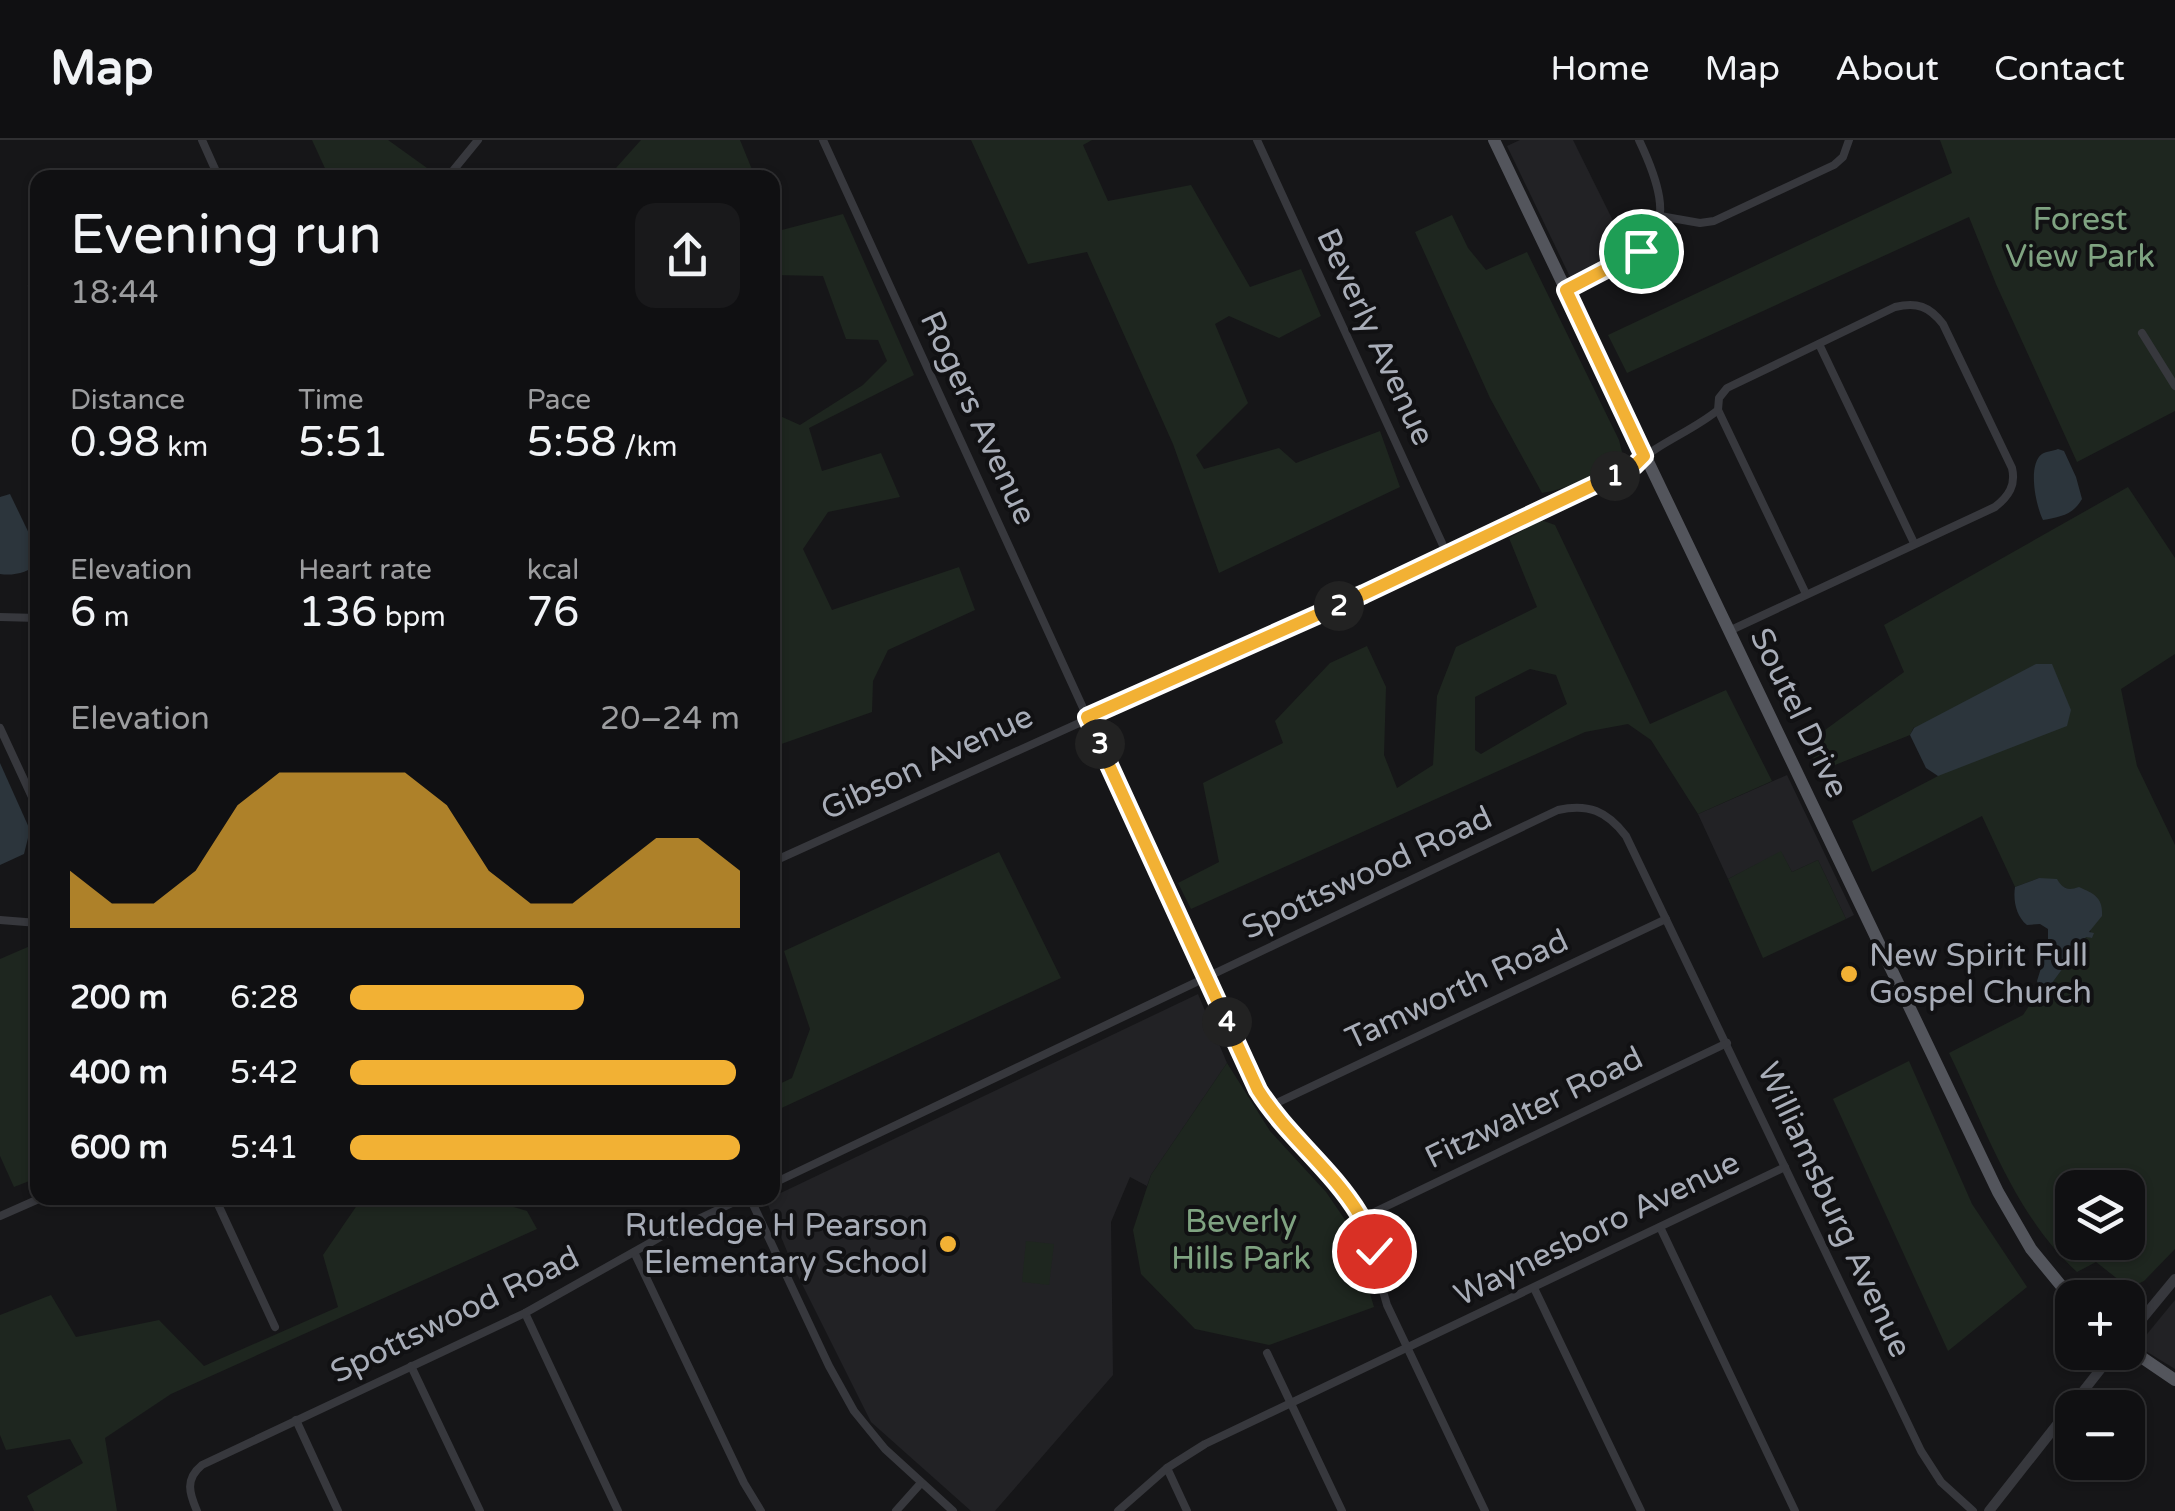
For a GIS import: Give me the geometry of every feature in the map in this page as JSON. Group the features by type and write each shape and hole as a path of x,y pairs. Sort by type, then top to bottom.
{"main road":[{"name":"Soutel Drive","path":"1494,140 2010,1216 2057,1280"},
{"path":"2145,1360 2175,1380"}],"street":[{"path":"202,140 215,170"},
{"path":"453,170 478,140"},
{"name":"Rogers Avenue","path":"823,140 1268,1107 1334,1180 1362,1218"},
{"name":"Beverly Avenue","path":"1257,140 1447,554"},
{"path":"1566,290 1641,251 1656,230 1662,200 1657,177 1639,140"},
{"path":"1660,216 1700,223 1714,221 1834,165 1849,144"},
{"name":"Gibson Avenue","path":"780,858 1634,466 1656,446 1700,425 1718,410 1719,398 1727,388 1895,307 1922,306 1934,313 1952,342 2014,478 2011,490 1995,507 1914,544"},
{"path":"2142,333 2175,386"},
{"path":"1728,631 1914,544 1819,344"},
{"path":"1718,410 1806,594"},
{"path":"0,617 30,618"},
{"path":"0,728 30,793"},
{"name":"Spottswood Road","path":"780,1180 1558,810 1599,810 1618,824 1666,918"},
{"name":"Williamsburg Avenue","path":"1666,918 1921,1451 1950,1493 1973,1511"},
{"name":"Tamworth Road","path":"1268,1107 1666,918"},
{"path":"0,920 30,922"},
{"name":"Fitzwalter Road","path":"1362,1218 1727,1044"},
{"name":"Waynesboro Avenue","path":"1118,1511 1166,1468 1205,1444 1785,1167"},
{"path":"0,1216 30,1202"},
{"path":"218,1205 275,1327"},
{"name":"Spottswood Road","path":"197,1511 189,1487 202,1465 525,1313 634,1252 732,1205"},
{"path":"750,1205 840,1388 873,1435 953,1511"},
{"path":"1362,1218 1387,1305 1486,1511"},
{"path":"1660,1227 1795,1511"},
{"path":"634,1252 761,1511"},
{"path":"2145,1315 2175,1279"},
{"path":"1534,1288 1640,1511"},
{"path":"525,1313 618,1511"},
{"path":"1267,1354 1342,1511"},
{"path":"411,1366 480,1511"},
{"path":"1988,1511 2100,1370"},
{"path":"296,1420 338,1511"},
{"path":"1166,1468 1187,1511"},
{"path":"896,1511 920,1483"}],"shaded area":[{"path":"1520,140 1573,140 1629,253 1572,281 1507,146"},
{"path":"2064,451 2082,499 2070,512 2043,520 2036,496 2035,467 2042,454"},
{"path":"10,494 30,535 30,568 15,574 0,574 0,497"},
{"path":"2036,664 2052,664 2071,710 2067,726 1938,776 1926,768 1910,735 1914,728"},
{"path":"0,763 30,830 24,854 0,865"},
{"path":"1787,775 1854,915 1846,919 1818,860 1792,872 1781,852 1728,879 1698,814"},
{"path":"2039,878 2057,879 2066,888 2079,887 2089,892 2097,897 2102,910 2102,916 2089,932 2094,933 2092,938 2086,937 2052,983 2040,989 2038,955 2048,941 2048,929 2040,924 2027,925 2014,897 2015,887"},
{"name":"Rutledge H Pearson Elementary School","path":"1198,994 1227,1063 1147,1186 1130,1177 1111,1222 1113,1375 995,1511 971,1511 871,1422 793,1266 768,1205 780,1205 780,1193"},
{"path":"2175,1300 2175,1369 2145,1351 2145,1337"}],"green space":[{"path":"312,140 388,140 430,170 326,170"},
{"path":"641,140 740,140 752,170 617,170"},
{"path":"971,140 1092,140 1083,145 1108,201 1191,185 1250,287 1301,269 1321,316 1279,338 1229,316 1215,324 1248,403 1196,455 1204,469 1279,448 1296,463 1380,431 1400,487 1219,573 1173,444 1087,252 1028,264"},
{"name":"Forest View Park","path":"1940,140 2175,140 2175,411 2077,462 1969,217 1627,373 1608,335 1952,173"},
{"path":"843,214 914,375 809,428 822,471 881,453 900,497 828,512 803,549 832,610 959,567 975,610 888,650 873,681 872,712 780,745 780,416 800,425 863,385 887,361 878,340 846,339 823,276 780,275 780,230"},
{"path":"1452,215 1468,248 1486,270 1527,252 1619,440 1622,452 1585,479 1542,493 1490,398 1415,232"},
{"path":"2128,487 2175,558 2175,654 2121,689 2137,766 2175,845 2175,1249 2145,1280 2119,1280 2096,1262 2077,1272 2065,1260 2145,1260 2145,1170 2055,1170 2055,1250 2003,1169 1949,1053 2023,1015 2086,936 2091,938 2090,927 2071,890 2039,878 2015,887 1982,816 1872,872 1852,821 1938,776 1914,727 1910,735 1820,771 1806,744 1904,672 1884,625"},
{"path":"1541,520 1555,525 1650,724 1726,690 1772,781 1698,814 1651,740 1628,724 1585,732 1191,909 1178,883 1219,862 1203,783 1283,743 1275,721 1330,663 1367,646 1386,687 1384,755 1397,788 1433,765 1437,696 1456,647 1537,607 1509,538","holes":["1530,669 1556,675 1567,704 1481,754 1475,750 1475,697"]},
{"path":"1781,851 1792,872 1818,860 1846,919 1763,958 1728,879"},
{"path":"999,852 1061,978 780,1109 780,1084 792,1078 810,1029 784,951"},
{"path":"30,946 30,1181 14,1187 0,1156 0,959"},
{"path":"1909,1061 1972,1204 2027,1287 1948,1351 1833,1099"},
{"name":"Beverly Hills Park","path":"1227,1063 1270,1131 1326,1192 1350,1227 1374,1307 1269,1345 1195,1329 1141,1274 1133,1230 1151,1175"},
{"path":"357,1205 507,1205 527,1211 537,1229 171,1394 105,1438 117,1511 34,1511 27,1496 83,1463 70,1439 6,1450 0,1435 0,1315 51,1295 76,1337 159,1320 204,1366 338,1307 323,1255"},
{"path":"1026,1241 1054,1244 1049,1285 1022,1282"}],"place":[{"name":"New Spirit Full Gospel Church","path":"1849,974"},
{"name":"Rutledge H Pearson Elementary School","path":"948,1244"}],"route":[{"path":"1374,1251 1362,1218 1348,1198 1284,1128 1258,1090 1087,717 1364,594 1634,466 1644,456 1566,290 1641,251"}]}
